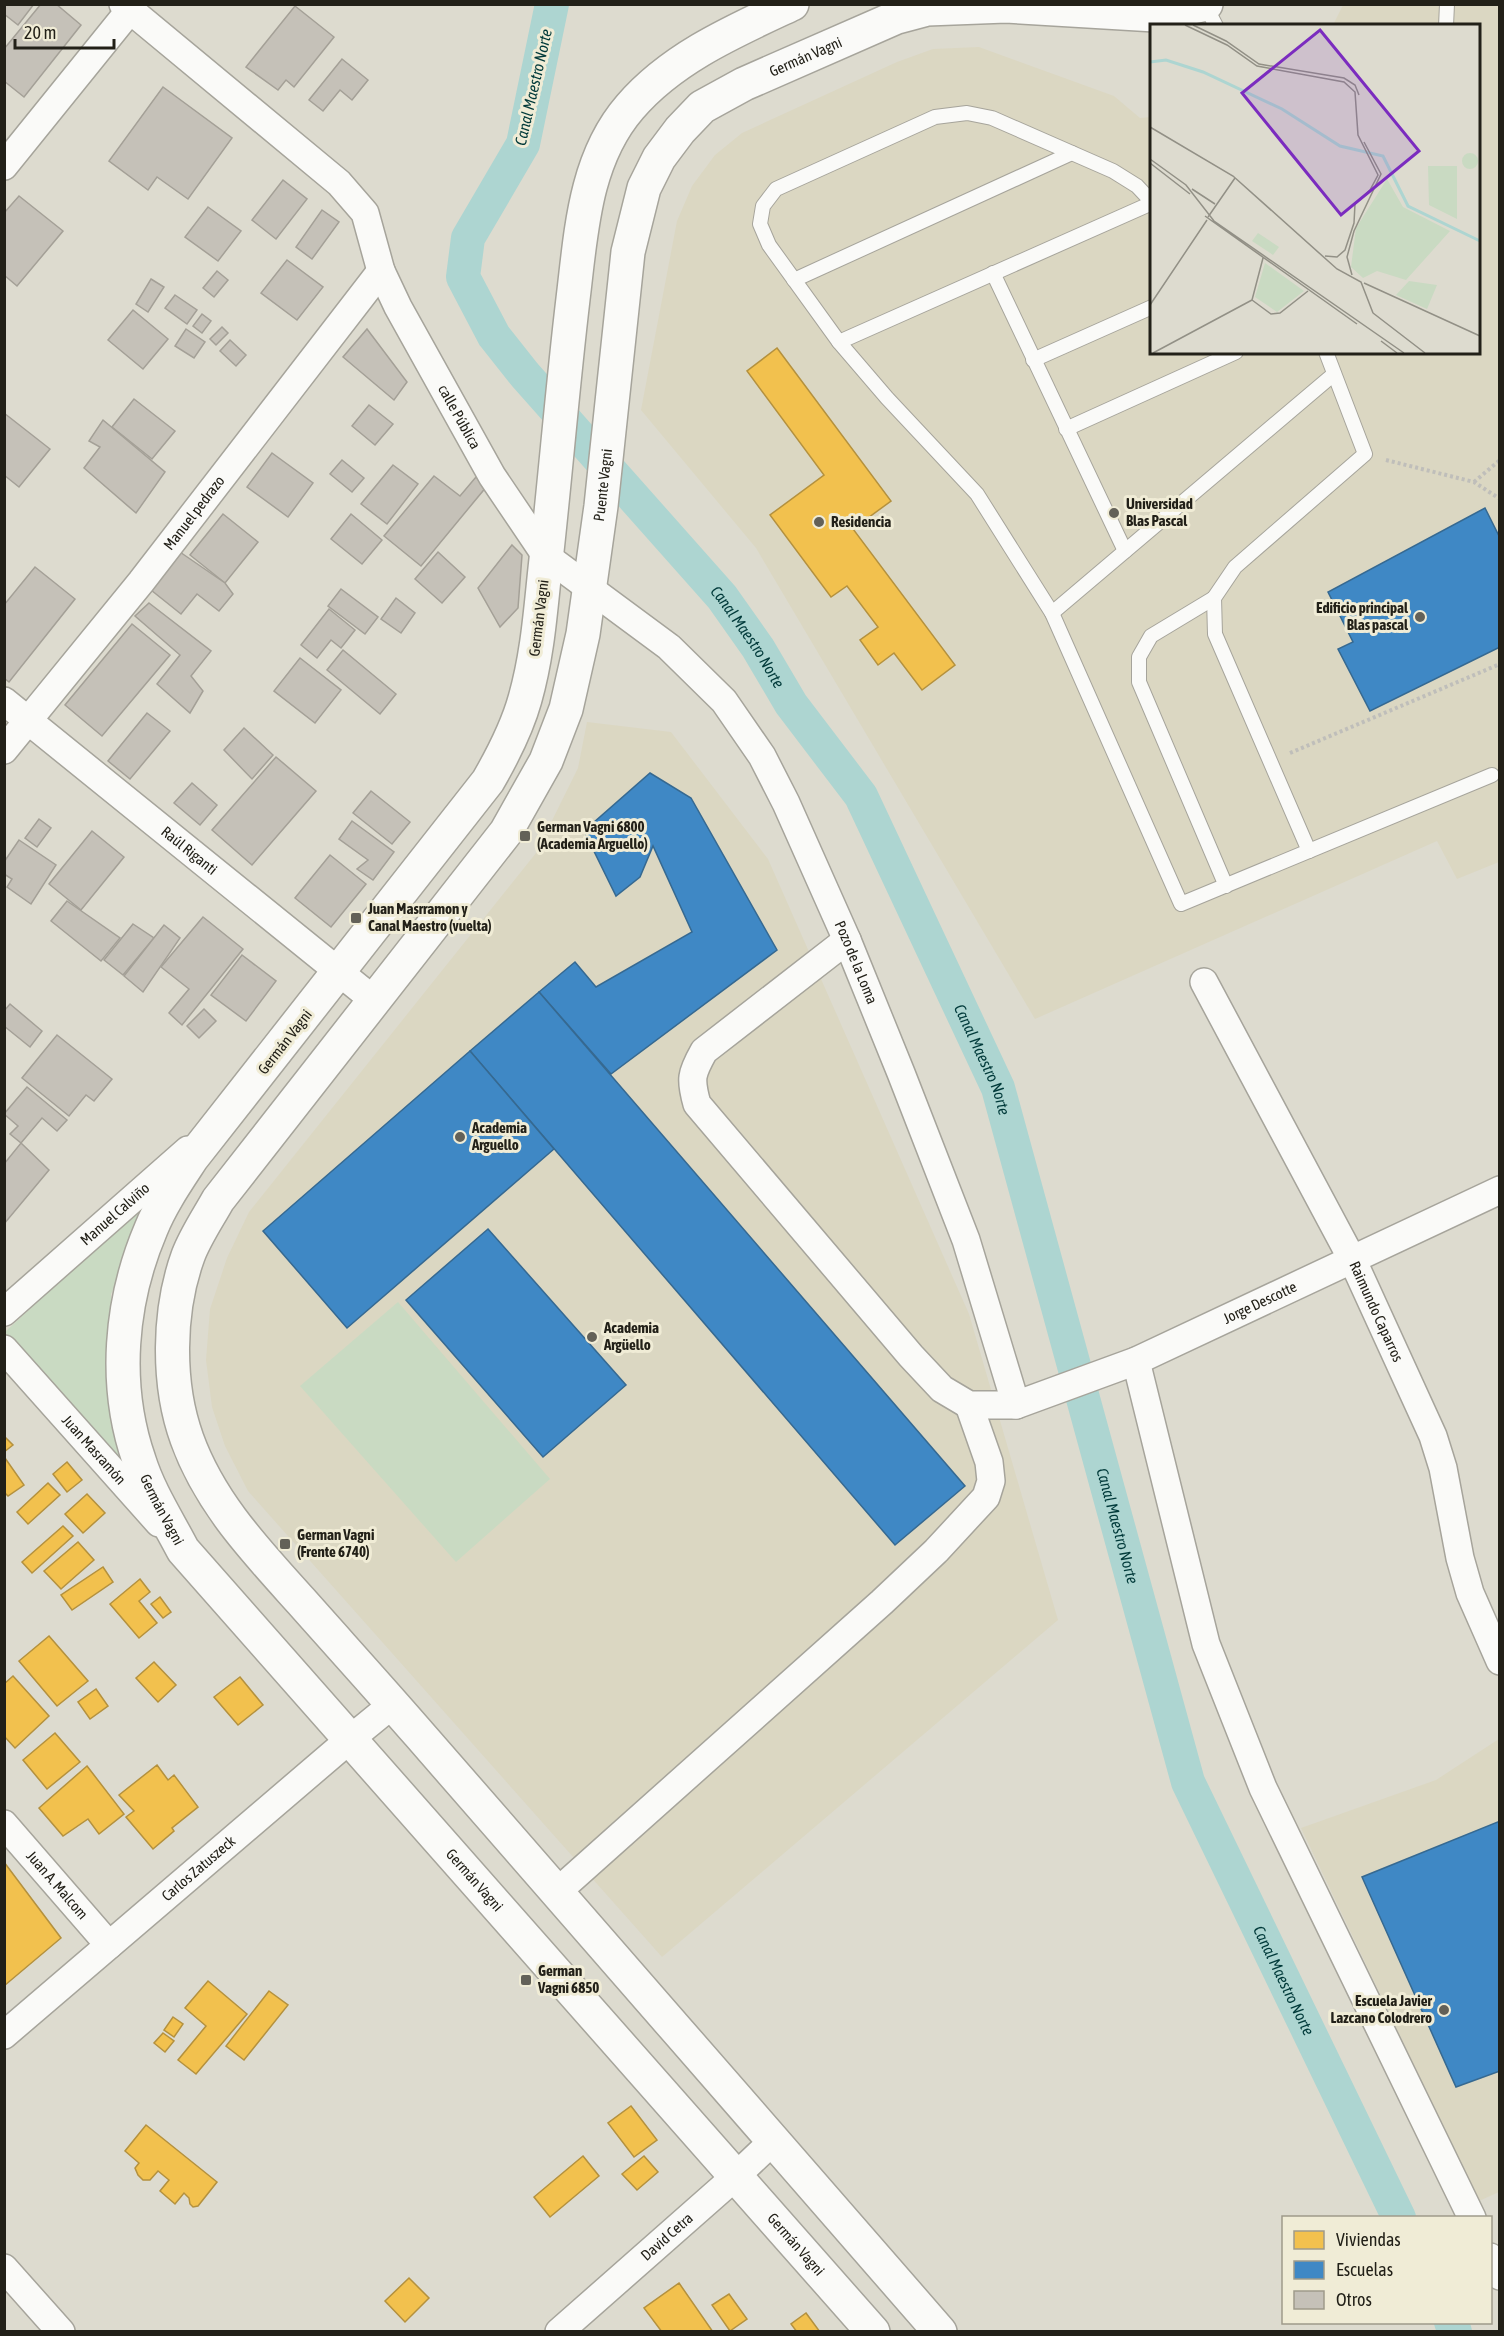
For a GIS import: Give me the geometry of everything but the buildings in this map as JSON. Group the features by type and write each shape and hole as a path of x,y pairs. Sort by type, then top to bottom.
{"main road":[{"name":"Germán Vagni","path":"792,4 710,45 672,67 635,101 608,138 594,173 582,225 566,358 540,626 525,700 502,755 488,781 192,1158 167,1197 151,1228 139,1262 124,1330 123,1369 126,1407 138,1460 150,1489 183,1550 873,2331"},
{"name":"Germán Vagni","path":"614,383 628,252 644,188 659,158 680,129 702,107 744,84 864,31 897,17 927,9 1006,6 1108,8 1155,15 1206,5"},
{"name":"Puente Vagni","path":"590,587 614,383"},
{"path":"590,587 583,634 566,709 546,761 506,832 218,1200 193,1245 178,1293 173,1347 173,1387 186,1437 200,1470 219,1505 247,1540 940,2331"}],"street":[{"path":"4,166 126,7 339,183 365,213 381,271"},
{"name":"calle Pública","path":"381,271 398,307 492,476 546,556"},
{"name":"Manuel pedrazo","path":"4,750 141,582 381,271"},
{"path":"546,556 590,587"},
{"name":"Pozo de la Loma","path":"590,587 669,647 724,701 762,756 847,940 1028,1400"},
{"name":"Raúl Riganti","path":"4,701 375,1001"},
{"path":"847,940 704,1051 695,1067 691,1084 697,1104 911,1356 942,1389 969,1405 1028,1400"},
{"name":"Raimundo Caparros","path":"1204,982 1353,1261 1433,1436 1443,1468 1460,1558 1470,1593 1500,1661"},
{"name":"Manuel Calviño","path":"4,1312 227,1116"},
{"name":"Jorge Descotte","path":"1028,1400 1136,1361 1500,1190"},
{"name":"Juan Masramón","path":"4,1349 183,1550"},
{"path":"1136,1361 1206,1644 1238,1726 1263,1788 1472,2216"},
{"path":"557,1892 882,1602 936,1551 986,1497 991,1480 989,1462 969,1405"},
{"name":"Carlos Zatuszeck","path":"4,2035 393,1704"},
{"name":"Juan A. Malcom","path":"4,1824 109,1945"},
{"name":"David Cetra","path":"559,2331 773,2141"},
{"path":"1492,2260 1500,2276"},
{"path":"4,2268 61,2331"}],"lane":[{"path":"1446,24 1447,4"},
{"path":"1206,5 1215,24"},
{"path":"1150,201 1137,186 1113,171 992,118 967,113 935,117 776,189 763,206 760,224 769,245 839,342 977,494 1052,613 1181,904 1492,775"},
{"path":"794,280 1072,153"},
{"path":"839,342 1150,204"},
{"path":"993,273 1125,551"},
{"path":"1033,360 1150,309"},
{"path":"1066,429 1232,354"},
{"path":"1226,886 1139,682 1139,657 1151,636 1214,598 1235,567 1365,454 1327,354"},
{"path":"1052,613 1334,374"},
{"path":"1214,598 1215,634 1309,851"}],"path":[{"path":"1365,454 1474,482 1500,499"},
{"path":"1474,482 1500,460"},
{"path":"1270,762 1500,664"}],"shaded area":[{"name":"Universidad Blas Pascal","path":"1343,5 1499,5 1499,862 1457,879 1437,841 1035,1019 756,548 641,410 677,221 692,186 715,155 742,133 897,62 933,49 979,47 1114,96 1140,118 1150,117 1150,354 1480,354 1480,24 1334,24"},
{"name":"Academia Argüello","path":"587,722 671,732 768,859 969,1314 1058,1620 662,1957 248,1491 225,1446 212,1407 206,1360 210,1309 227,1258 249,1212 536,853 578,768"},
{"name":"Escuela Javier Lazcano Colodrero","path":"1499,1739 1499,2192 1479,2201 1301,1828 1436,1780"}],"green space":[{"path":"160,1189 111,1294 112,1391 127,1472 5,1332"},
{"path":"398,1302 550,1479 456,1562 300,1386"}],"waterway":[{"name":"Canal Maestro Norte","path":"552,4 523,144 468,238 463,277 494,336 525,375 722,597 758,648 791,704 861,796 998,1088 1188,1782 1398,2216"},
{"name":"Canal Maestro Norte","path":"1452,2324 1455,2332"}],"place":[{"name":"Universidad Blas Pascal","path":"1114,513"},
{"name":"Residencia","path":"819,522"},
{"name":"Edificio principal Blas pascal","path":"1420,617"},
{"name":"German Vagni 6800 (Academia Arguello)","path":"525,836"},
{"name":"Juan Masrramon y Canal Maestro (vuelta)","path":"356,918"},
{"name":"Academia Arguello","path":"460,1137"},
{"name":"Academia Argüello","path":"592,1337"},
{"name":"German Vagni (Frente 6740)","path":"285,1544"},
{"name":"German Vagni 6850","path":"526,1980"},
{"name":"Escuela Javier Lazcano Colodrero","path":"1444,2010"}]}
